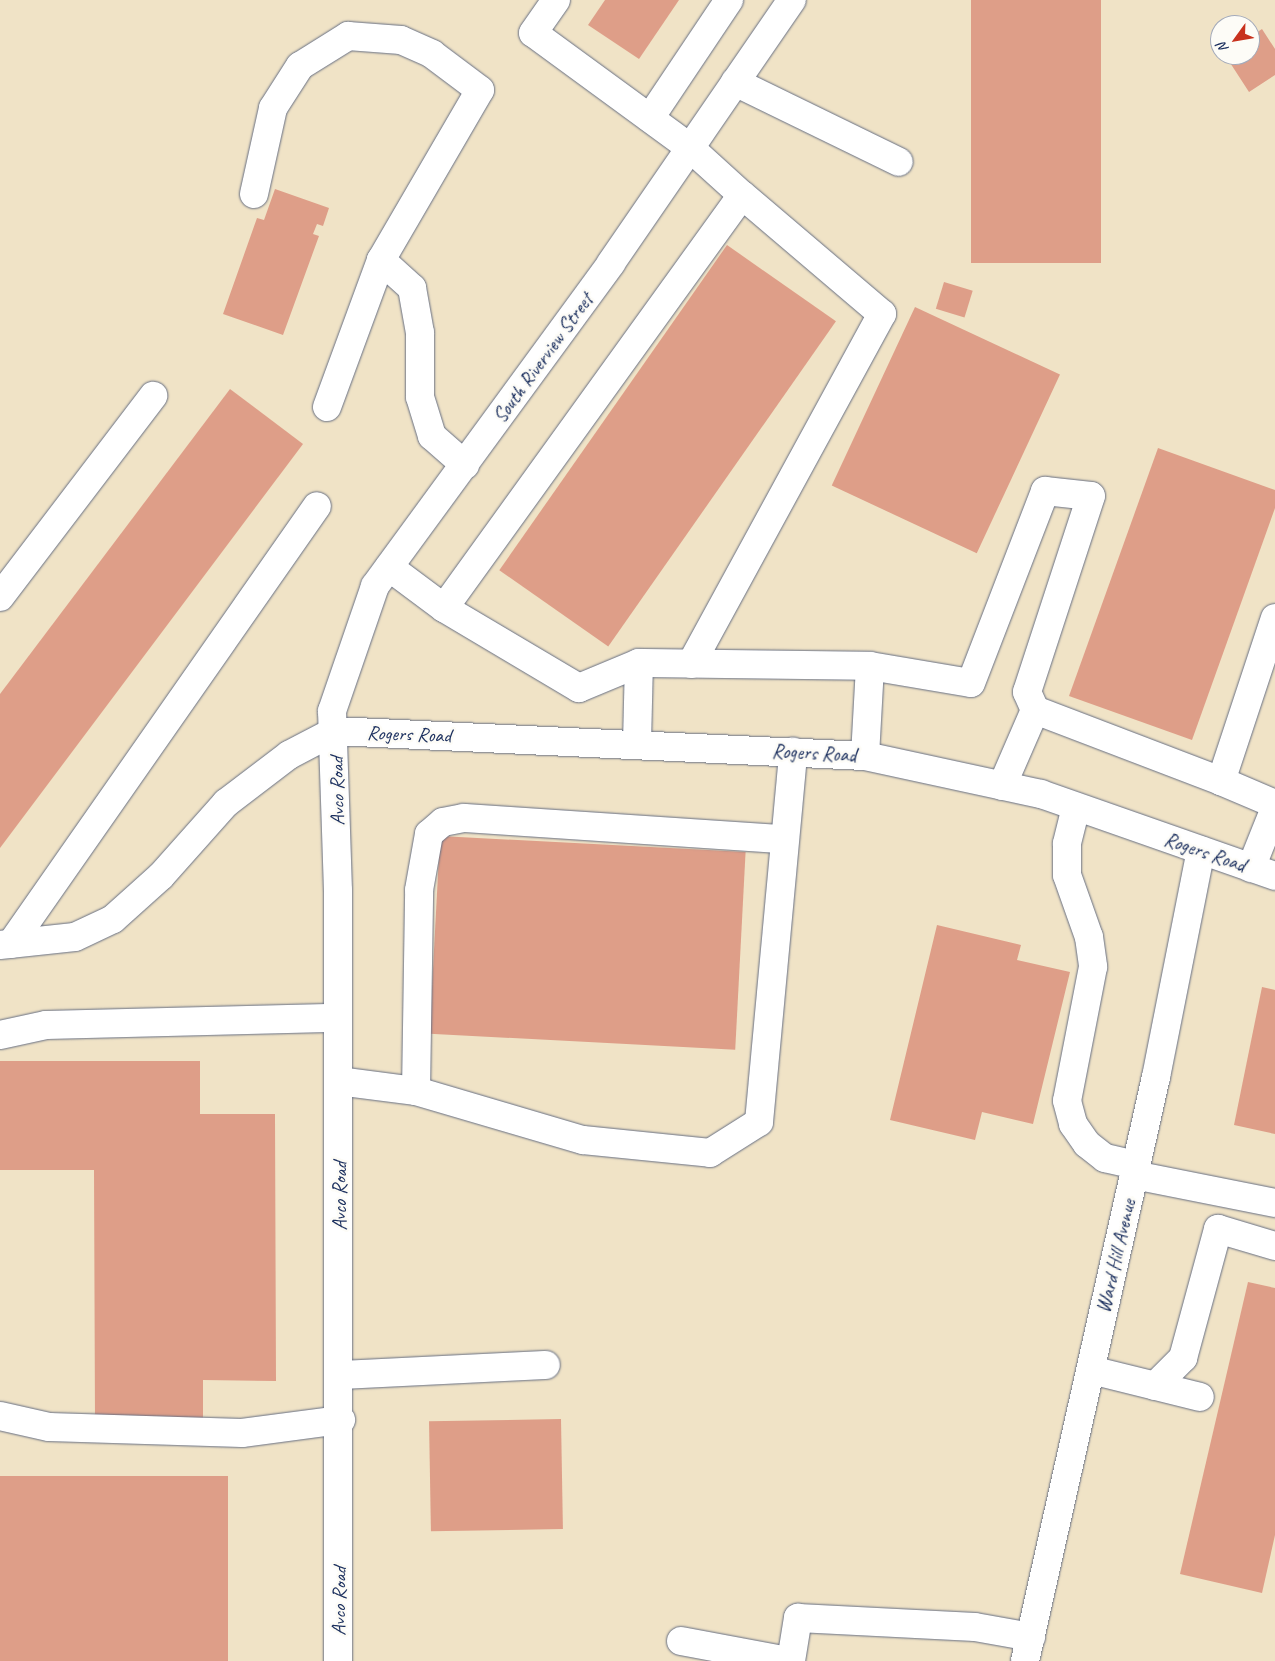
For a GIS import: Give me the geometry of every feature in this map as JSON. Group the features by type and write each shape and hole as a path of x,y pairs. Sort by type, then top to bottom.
{"street":[{"path":"556,0 534,33 689,147 742,195 882,314 691,664"},
{"path":"650,118 729,0"},
{"name":"South Riverview Street","path":"335,731 332,712 348,656 374,586 612,263 689,147 792,0"},
{"path":"254,194 273,108 300,66 348,36 401,40 432,54 480,90 382,260 327,407"},
{"path":"735,82 899,162"},
{"path":"444,608 742,195"},
{"path":"382,260 412,288 420,333 420,397 432,436 465,465"},
{"path":"0,597 154,396"},
{"path":"389,567 444,608 579,688 639,663 870,666 972,683 1045,492 1091,496 1027,692 1035,710 1221,781 1275,804"},
{"path":"5,944 317,506"},
{"path":"1221,781 1275,618"},
{"path":"638,743 639,663"},
{"path":"865,756 870,666"},
{"path":"1002,786 1035,710"},
{"path":"5,944 75,937 113,919 161,876 226,803 289,755 335,731"},
{"name":"Rogers Road","path":"335,731 638,743 865,756 1002,786 1076,807 1263,872"},
{"name":"Avco Road","path":"335,731 341,1420 338,1661"},
{"path":"338,1081 416,1091 583,1140 710,1153 759,1122 793,752"},
{"path":"1076,807 1067,844 1067,876 1089,937 1093,967 1067,1101 1073,1124 1087,1144 1105,1158 1135,1170 1275,1203"},
{"path":"1263,872 1275,808"},
{"path":"416,1091 419,890 429,834 443,822 464,818 784,839"},
{"name":"Ward Hill Avenue","path":"1028,1649 1135,1170 1201,850"},
{"path":"0,1035 46,1025 338,1018"},
{"path":"1155,1386 1183,1358 1218,1229 1275,1246"},
{"path":"340,1375 546,1365"},
{"path":"1091,1370 1200,1397"},
{"path":"0,1416 49,1427 242,1433 341,1420"},
{"path":"681,1641 789,1661 798,1618 975,1627 1028,1649"}],"building":[{"path":"605,0 679,0 639,59 588,25"},
{"path":"971,0 1101,0 1101,263 971,263"},
{"path":"1262,29 1275,49 1275,75 1249,92 1231,65 1260,65 1260,30"},
{"path":"275,189 329,208 323,226 317,224 313,234 319,236 283,335 223,314 257,218 264,220"},
{"path":"727,245 836,321 608,646 499,570"},
{"path":"944,282 973,291 965,318 936,309"},
{"path":"915,307 1060,375 977,553 832,486"},
{"path":"230,389 303,444 0,848 0,694"},
{"path":"1158,448 1275,490 1275,508 1192,740 1069,696"},
{"path":"440,836 746,852 735,1050 430,1034"},
{"path":"937,925 1021,945 1017,960 1070,972 1033,1124 982,1112 975,1140 890,1120"},
{"path":"1262,987 1275,990 1275,1134 1234,1125"},
{"path":"0,1061 200,1061 200,1114 275,1114 276,1381 203,1380 203,1421 95,1421 94,1170 0,1170"},
{"path":"1248,1282 1275,1288 1275,1535 1262,1593 1180,1574"},
{"path":"561,1419 563,1529 431,1531 429,1421"},
{"path":"0,1476 228,1476 228,1661 0,1661"}]}
